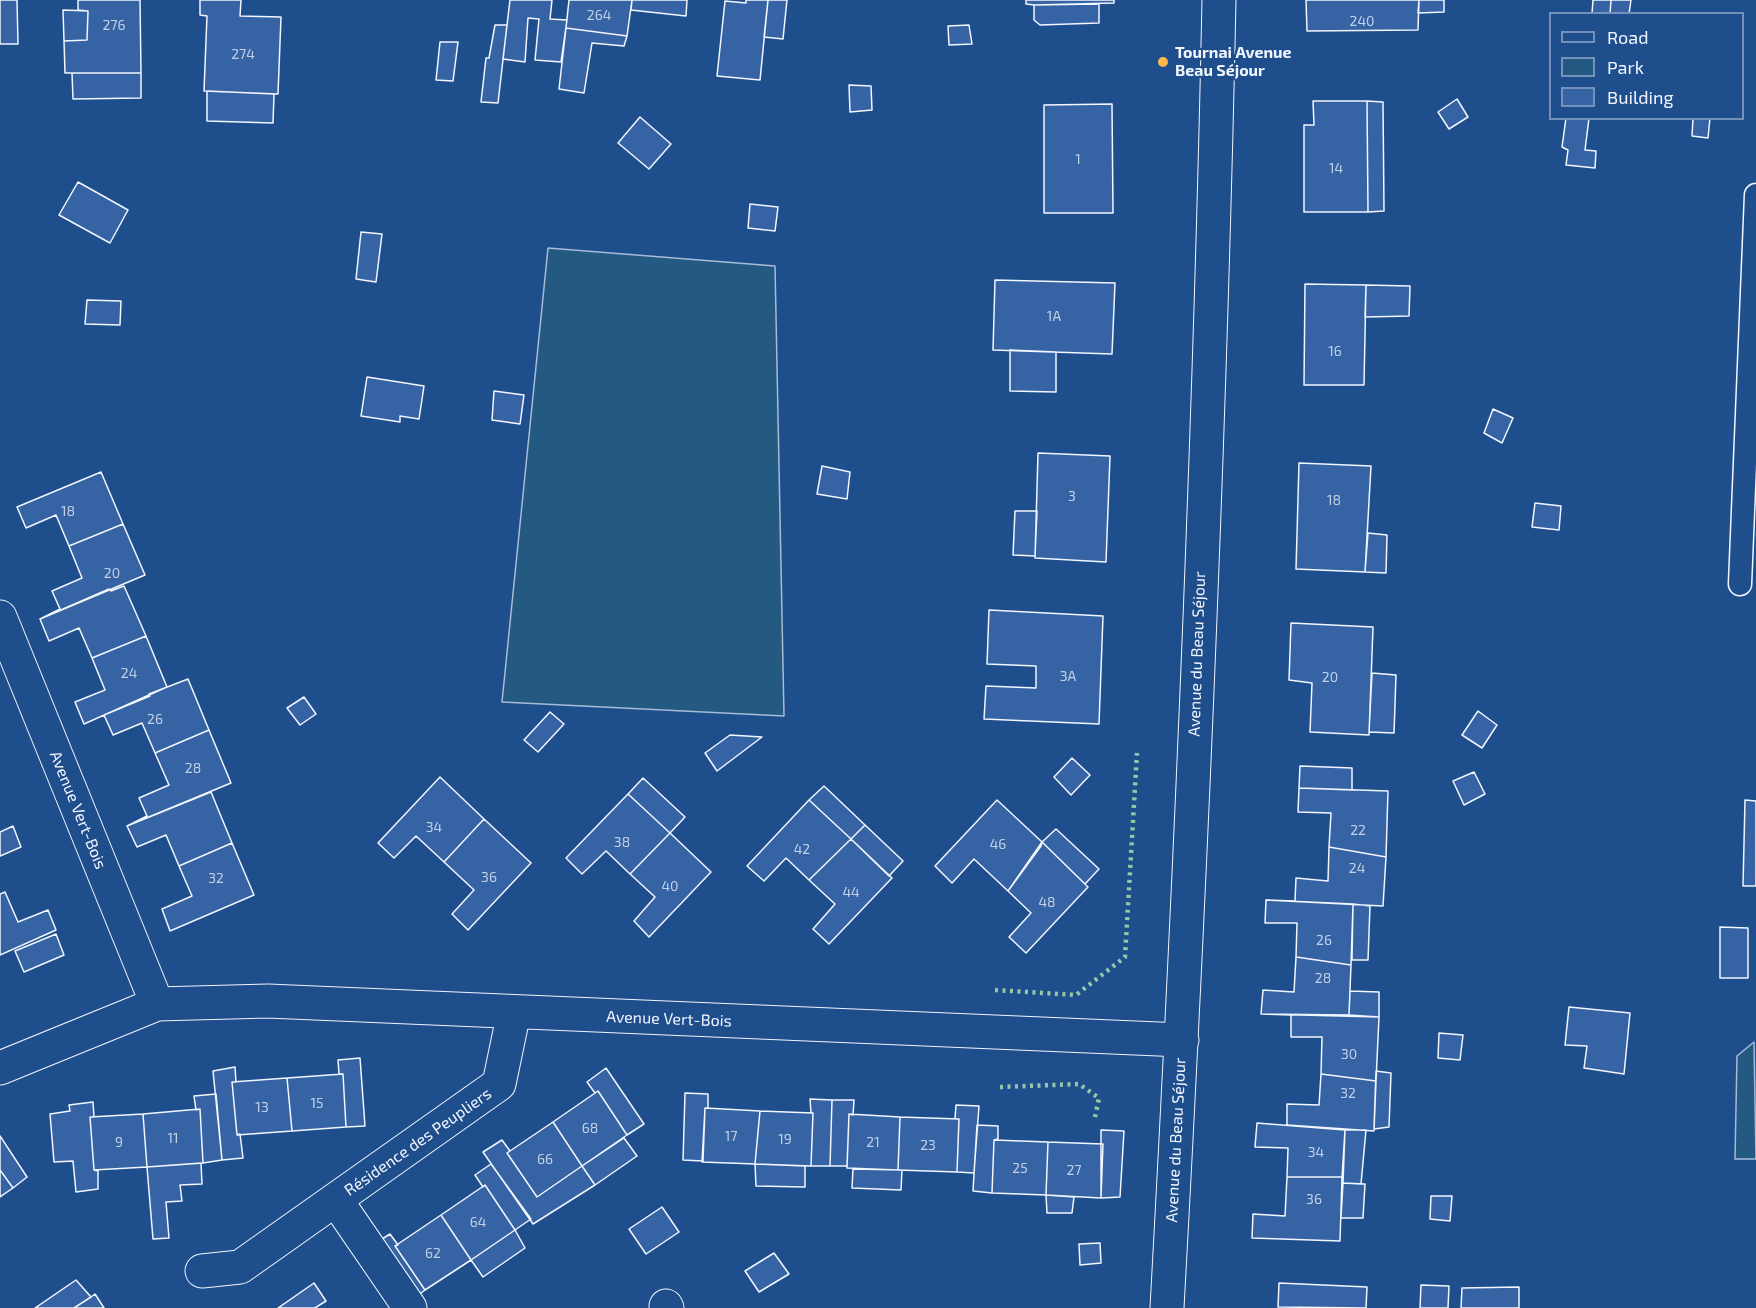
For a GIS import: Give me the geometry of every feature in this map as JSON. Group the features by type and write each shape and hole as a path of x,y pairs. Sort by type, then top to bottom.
{"street":[{"name":"Avenue du Beau Séjour","path":"1167,1308 1182,1040 1214,217 1219,0"},
{"name":"Avenue Vert-Bois","path":"0,616 157,1004"},
{"name":"Avenue Vert-Bois","path":"0,1068 157,1004 268,1001 1182,1040"},
{"name":"Résidence des Peupliers","path":"202,1271 240,1267 499,1084 513,1012"},
{"name":"Résidence des Peupliers","path":"336,1200 410,1308"}],"lane":[{"path":"1740,584 1756,195"}],"green space":[{"path":"548,248 775,266 784,716 502,702"},
{"path":"1754,1042 1756,1159 1735,1159 1737,1056"}],"building":[{"path":"0,0 17,0 18,44 0,44"},
{"path":"78,0 140,0 141,73 65,73 64,41 87,40 88,11 78,10"},
{"path":"200,0 241,0 240,16 281,17 278,94 204,91 207,16 200,15"},
{"path":"510,0 552,0 550,19 567,20 561,62 535,60 539,19 528,18 525,62 503,59"},
{"path":"569,0 632,0 627,36 566,28"},
{"path":"632,0 687,0 686,16 631,10"},
{"path":"746,0 768,0 760,80 717,76 725,1 746,3"},
{"path":"768,0 787,0 783,39 764,37"},
{"path":"1026,0 1114,0 1114,3 1034,5 1026,4"},
{"path":"1306,0 1419,0 1418,30 1307,31"},
{"path":"1419,0 1444,0 1444,12 1418,13"},
{"path":"1593,0 1611,0 1610,12 1592,12"},
{"path":"1611,0 1631,0 1629,12 1610,12"},
{"path":"1099,4 1099,23 1040,25 1034,20 1034,5"},
{"path":"63,10 88,11 87,40 64,41"},
{"path":"495,25 507,25 498,103 481,102 486,58 489,58"},
{"path":"969,25 972,44 949,45 948,26"},
{"path":"566,28 627,36 624,46 592,43 584,93 559,89"},
{"path":"440,42 458,42 453,81 436,80"},
{"path":"72,73 141,73 141,98 73,99"},
{"path":"849,85 871,86 872,110 850,112"},
{"path":"207,91 274,94 273,123 207,121"},
{"path":"1457,99 1468,117 1449,129 1438,112"},
{"path":"1313,101 1367,101 1368,212 1304,212 1304,125 1314,125"},
{"path":"1367,101 1383,102 1384,211 1368,212"},
{"path":"1112,104 1113,213 1044,213 1044,105"},
{"path":"640,117 671,144 649,169 618,143"},
{"path":"1566,120 1589,120 1585,150 1596,151 1595,168 1566,165 1568,150 1562,147"},
{"path":"1693,120 1710,120 1708,138 1692,136"},
{"path":"78,182 128,210 110,243 59,215"},
{"path":"750,204 778,207 775,231 748,228"},
{"path":"361,232 382,234 376,282 356,279"},
{"path":"995,280 1115,283 1112,354 993,350"},
{"path":"1305,284 1366,285 1364,385 1304,385"},
{"path":"1366,285 1410,286 1409,316 1365,317"},
{"path":"87,300 121,301 120,325 85,324"},
{"path":"1010,350 1056,352 1056,392 1010,391"},
{"path":"367,377 424,386 419,419 400,416 400,422 361,416"},
{"path":"494,391 524,395 520,424 492,420"},
{"path":"1493,409 1513,418 1502,443 1484,433"},
{"path":"1038,453 1110,456 1106,562 1035,558"},
{"path":"1299,463 1371,466 1365,572 1296,569"},
{"path":"822,466 850,472 847,499 817,494"},
{"path":"101,472 123,524 69,546 56,515 26,528 17,507"},
{"path":"1535,503 1561,506 1559,530 1532,527"},
{"path":"1015,511 1037,511 1035,556 1013,555"},
{"path":"123,524 145,575 40,619 60,609 52,591 82,578 69,546"},
{"path":"1368,533 1387,535 1386,573 1365,572"},
{"path":"124,586 146,636 92,658 79,628 49,641 40,619 109,589 111,591"},
{"path":"989,610 1103,616 1099,724 984,719 986,686 1036,688 1036,666 987,664"},
{"path":"1291,623 1373,627 1369,735 1310,732 1312,683 1289,680"},
{"path":"146,636 167,687 84,724 75,702 105,690 92,658"},
{"path":"1372,673 1396,675 1394,733 1369,732"},
{"path":"188,679 209,730 155,753 142,723 113,735 104,715"},
{"path":"304,697 316,714 300,725 287,708"},
{"path":"1478,711 1497,725 1482,748 1462,735"},
{"path":"550,712 564,724 538,752 524,740"},
{"path":"209,730 231,783 127,826 147,816 139,798 169,785 155,753"},
{"path":"730,735 762,737 717,771 705,753"},
{"path":"1072,758 1090,775 1071,795 1054,777"},
{"path":"1300,766 1352,768 1352,790 1299,788"},
{"path":"1474,772 1485,794 1464,805 1453,781"},
{"path":"440,777 484,819 444,862 416,836 394,858 378,843"},
{"path":"643,778 685,817 670,833 628,794"},
{"path":"824,786 865,825 851,839 809,800"},
{"path":"1299,788 1388,791 1386,857 1329,847 1331,813 1298,812"},
{"path":"211,792 232,843 179,866 166,835 137,847 127,826"},
{"path":"628,794 670,833 630,874 606,851 582,874 566,858"},
{"path":"809,800 851,839 809,880 786,858 764,881 747,866"},
{"path":"997,800 1042,842 1041,846 1008,891 974,859 952,883 935,866"},
{"path":"1745,800 1756,801 1756,886 1743,886"},
{"path":"484,819 531,863 468,930 452,914 474,890 444,862"},
{"path":"865,825 903,861 889,876 851,839"},
{"path":"13,826 21,847 0,856 0,832"},
{"path":"1056,829 1099,869 1085,884 1042,842"},
{"path":"670,833 711,872 649,937 634,921 655,897 630,874"},
{"path":"851,839 892,878 829,944 813,929 835,904 809,880"},
{"path":"1042,842 1088,887 1026,953 1009,937 1031,913 1008,891"},
{"path":"232,843 254,895 170,931 162,909 192,896 179,866"},
{"path":"1329,847 1386,857 1383,906 1266,900 1295,901 1296,878 1328,881"},
{"path":"5,892 18,922 48,910 56,930 0,955 0,894"},
{"path":"1266,900 1353,904 1351,965 1296,957 1297,923 1265,923"},
{"path":"1353,904 1370,906 1368,960 1352,960"},
{"path":"1720,927 1748,928 1748,978 1720,978"},
{"path":"56,934 64,955 24,972 15,951"},
{"path":"1296,957 1351,965 1349,1015 1261,1014 1263,990 1294,992"},
{"path":"1350,991 1379,992 1379,1017 1349,1015"},
{"path":"1569,1007 1630,1013 1624,1074 1584,1068 1587,1046 1565,1045"},
{"path":"1261,1014 1379,1017 1376,1081 1321,1074 1322,1037 1291,1037 1291,1015"},
{"path":"1439,1033 1463,1035 1460,1060 1438,1058"},
{"path":"360,1058 365,1126 346,1127 343,1074 339,1074 338,1060"},
{"path":"235,1067 236,1082 232,1082 237,1135 240,1134 243,1158 222,1160 213,1071"},
{"path":"606,1068 644,1124 627,1135 598,1091 595,1093 587,1082"},
{"path":"1376,1071 1391,1073 1389,1127 1374,1129"},
{"path":"343,1074 346,1127 292,1131 287,1078"},
{"path":"1321,1074 1376,1081 1374,1131 1287,1125 1287,1104 1319,1105"},
{"path":"287,1078 292,1131 237,1135 232,1082"},
{"path":"598,1091 627,1135 582,1166 553,1122"},
{"path":"685,1093 708,1094 708,1108 705,1108 703,1161 683,1160"},
{"path":"216,1094 222,1160 203,1163 200,1109 196,1110 194,1096"},
{"path":"810,1099 832,1100 830,1166 811,1166 813,1113 811,1113"},
{"path":"832,1100 854,1100 853,1115 849,1114 847,1166 830,1166"},
{"path":"93,1102 94,1117 90,1117 94,1170 98,1171 98,1189 76,1192 73,1161 54,1162 50,1114 70,1111 69,1105"},
{"path":"956,1105 979,1106 974,1173 957,1172 959,1119 955,1119"},
{"path":"705,1108 760,1111 755,1164 702,1162"},
{"path":"200,1109 203,1163 147,1167 143,1114"},
{"path":"760,1111 813,1113 811,1166 755,1164"},
{"path":"143,1114 147,1167 94,1170 90,1117"},
{"path":"849,1114 900,1117 898,1170 847,1168"},
{"path":"900,1117 959,1119 957,1172 898,1170"},
{"path":"553,1122 582,1166 537,1197 507,1153"},
{"path":"1257,1123 1345,1130 1342,1177 1287,1177 1288,1148 1255,1147"},
{"path":"977,1125 998,1126 998,1139 994,1140 992,1193 973,1191"},
{"path":"1101,1130 1124,1131 1120,1197 1101,1198"},
{"path":"1345,1130 1366,1130 1361,1184 1343,1183"},
{"path":"0,1136 27,1177 13,1188 0,1170"},
{"path":"624,1138 637,1156 595,1185 582,1166"},
{"path":"502,1140 510,1151 507,1153 537,1197 582,1166 595,1185 533,1224 483,1152"},
{"path":"994,1140 1048,1142 1046,1195 992,1193"},
{"path":"1048,1142 1103,1144 1101,1198 1046,1195"},
{"path":"201,1163 202,1184 180,1185 182,1201 166,1202 169,1238 153,1239 147,1167"},
{"path":"491,1164 531,1219 515,1230 485,1185 483,1187 475,1175"},
{"path":"755,1164 805,1166 805,1187 756,1186"},
{"path":"853,1169 902,1170 901,1190 852,1188"},
{"path":"0,1170 13,1188 0,1197"},
{"path":"1287,1177 1342,1177 1340,1241 1252,1238 1253,1214 1285,1216"},
{"path":"1343,1183 1365,1184 1363,1218 1341,1218"},
{"path":"485,1185 515,1230 471,1260 441,1215"},
{"path":"1046,1195 1074,1197 1072,1213 1047,1213"},
{"path":"1431,1196 1452,1196 1450,1221 1430,1219"},
{"path":"662,1207 679,1232 646,1254 629,1229"},
{"path":"441,1215 471,1260 425,1290 395,1246"},
{"path":"515,1230 525,1248 483,1277 471,1260"},
{"path":"390,1234 398,1245 395,1246 425,1290 409,1302 371,1246"},
{"path":"1100,1243 1101,1263 1080,1265 1079,1244"},
{"path":"774,1253 789,1274 759,1292 745,1271"},
{"path":"76,1280 91,1297 74,1308 35,1308"},
{"path":"314,1283 326,1301 315,1308 278,1308"},
{"path":"1279,1283 1367,1287 1366,1308 1278,1307"},
{"path":"1421,1285 1449,1286 1448,1308 1420,1308"},
{"path":"1519,1287 1519,1308 1461,1308 1462,1288"},
{"path":"95,1294 104,1308 74,1308 91,1297"}],"hedge":[{"path":"995,990 1076,995 1125,957 1137,753"},
{"path":"1000,1087 1079,1084 1099,1098 1095,1117"}],"place":[{"name":"Tournai Avenue Beau Séjour","path":"1163,62"}]}
